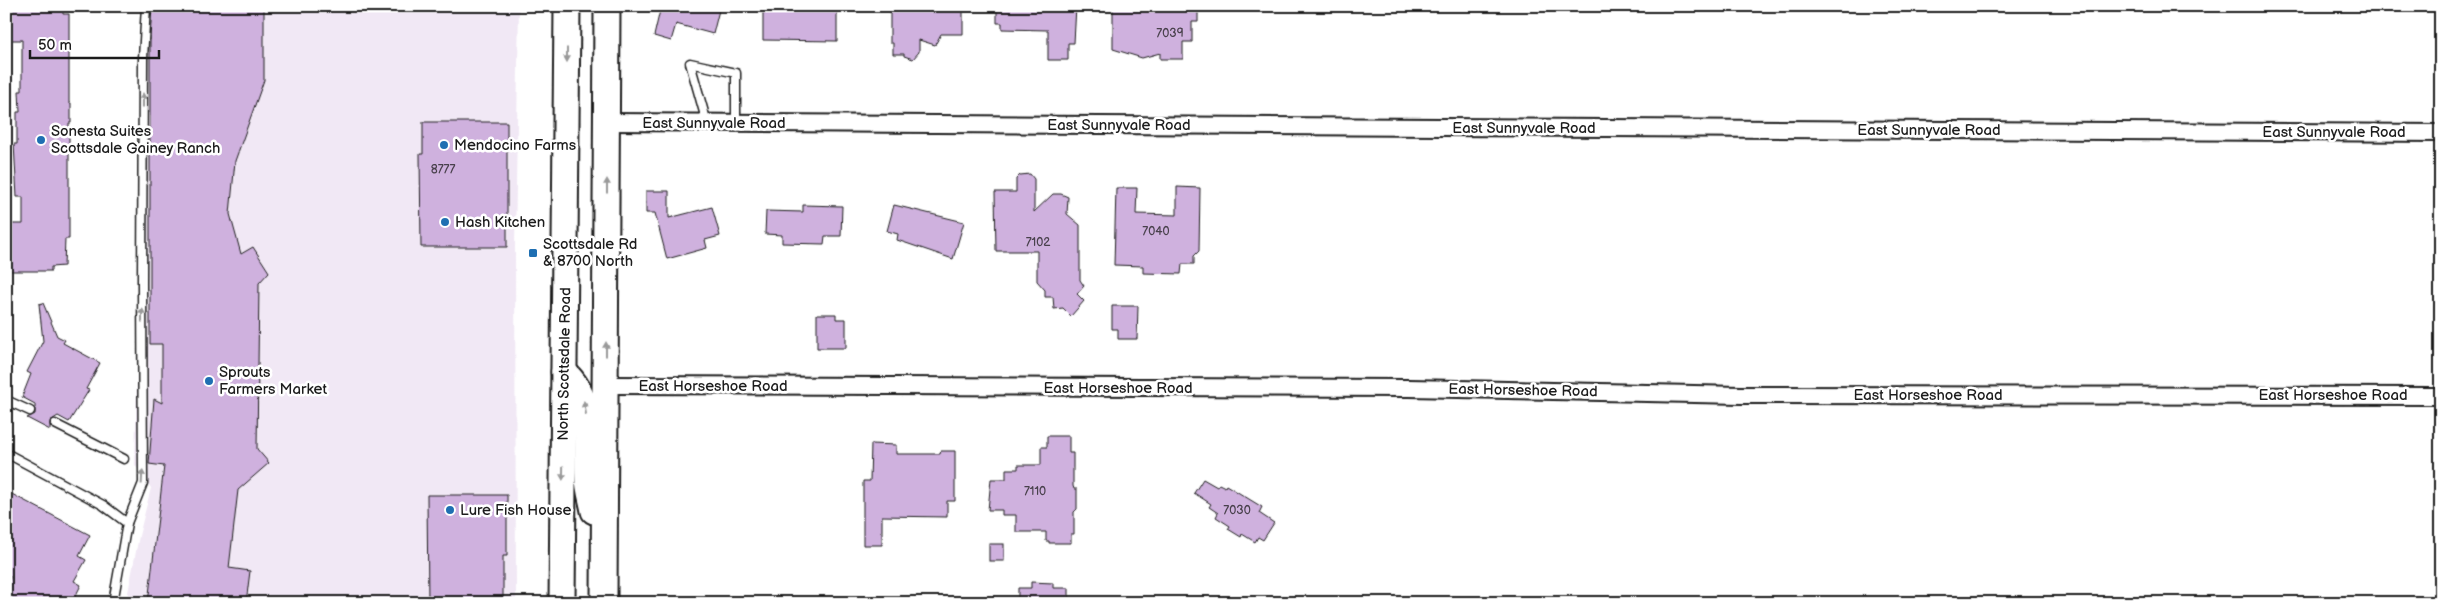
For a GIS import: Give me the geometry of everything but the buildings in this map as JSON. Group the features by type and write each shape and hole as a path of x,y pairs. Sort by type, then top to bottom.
{"main road":[{"name":"North Scottsdale Road","path":"562,603 567,6"},
{"path":"604,603 607,6"},
{"path":"564,372 577,384 585,403 588,479 604,559"},
{"path":"554,603 562,561"}],"street":[{"name":"East Sunnyvale Road","path":"607,122 2441,133"},
{"name":"East Horseshoe Road","path":"606,385 1409,388 1741,395 2441,396"}],"lane":[{"path":"113,603 127,523 143,483 143,58 146,6"},
{"path":"707,123 690,63 736,73 736,123"},
{"path":"6,400 30,411"},
{"path":"55,424 124,459"},
{"path":"6,454 103,505 127,523"}],"shaded area":[{"path":"145,6 519,6 515,247 516,603 126,603 139,536 151,488 135,465"}],"place":[{"name":"Sonesta Suites Scottsdale Gainey Ranch","path":"41,140"},
{"name":"Mendocino Farms","path":"444,145"},
{"name":"Hash Kitchen","path":"445,222"},
{"name":"Scottsdale Rd & 8700 North","path":"533,253"},
{"name":"Sprouts Farmers Market","path":"209,381"},
{"name":"Lure Fish House","path":"450,510"}]}
